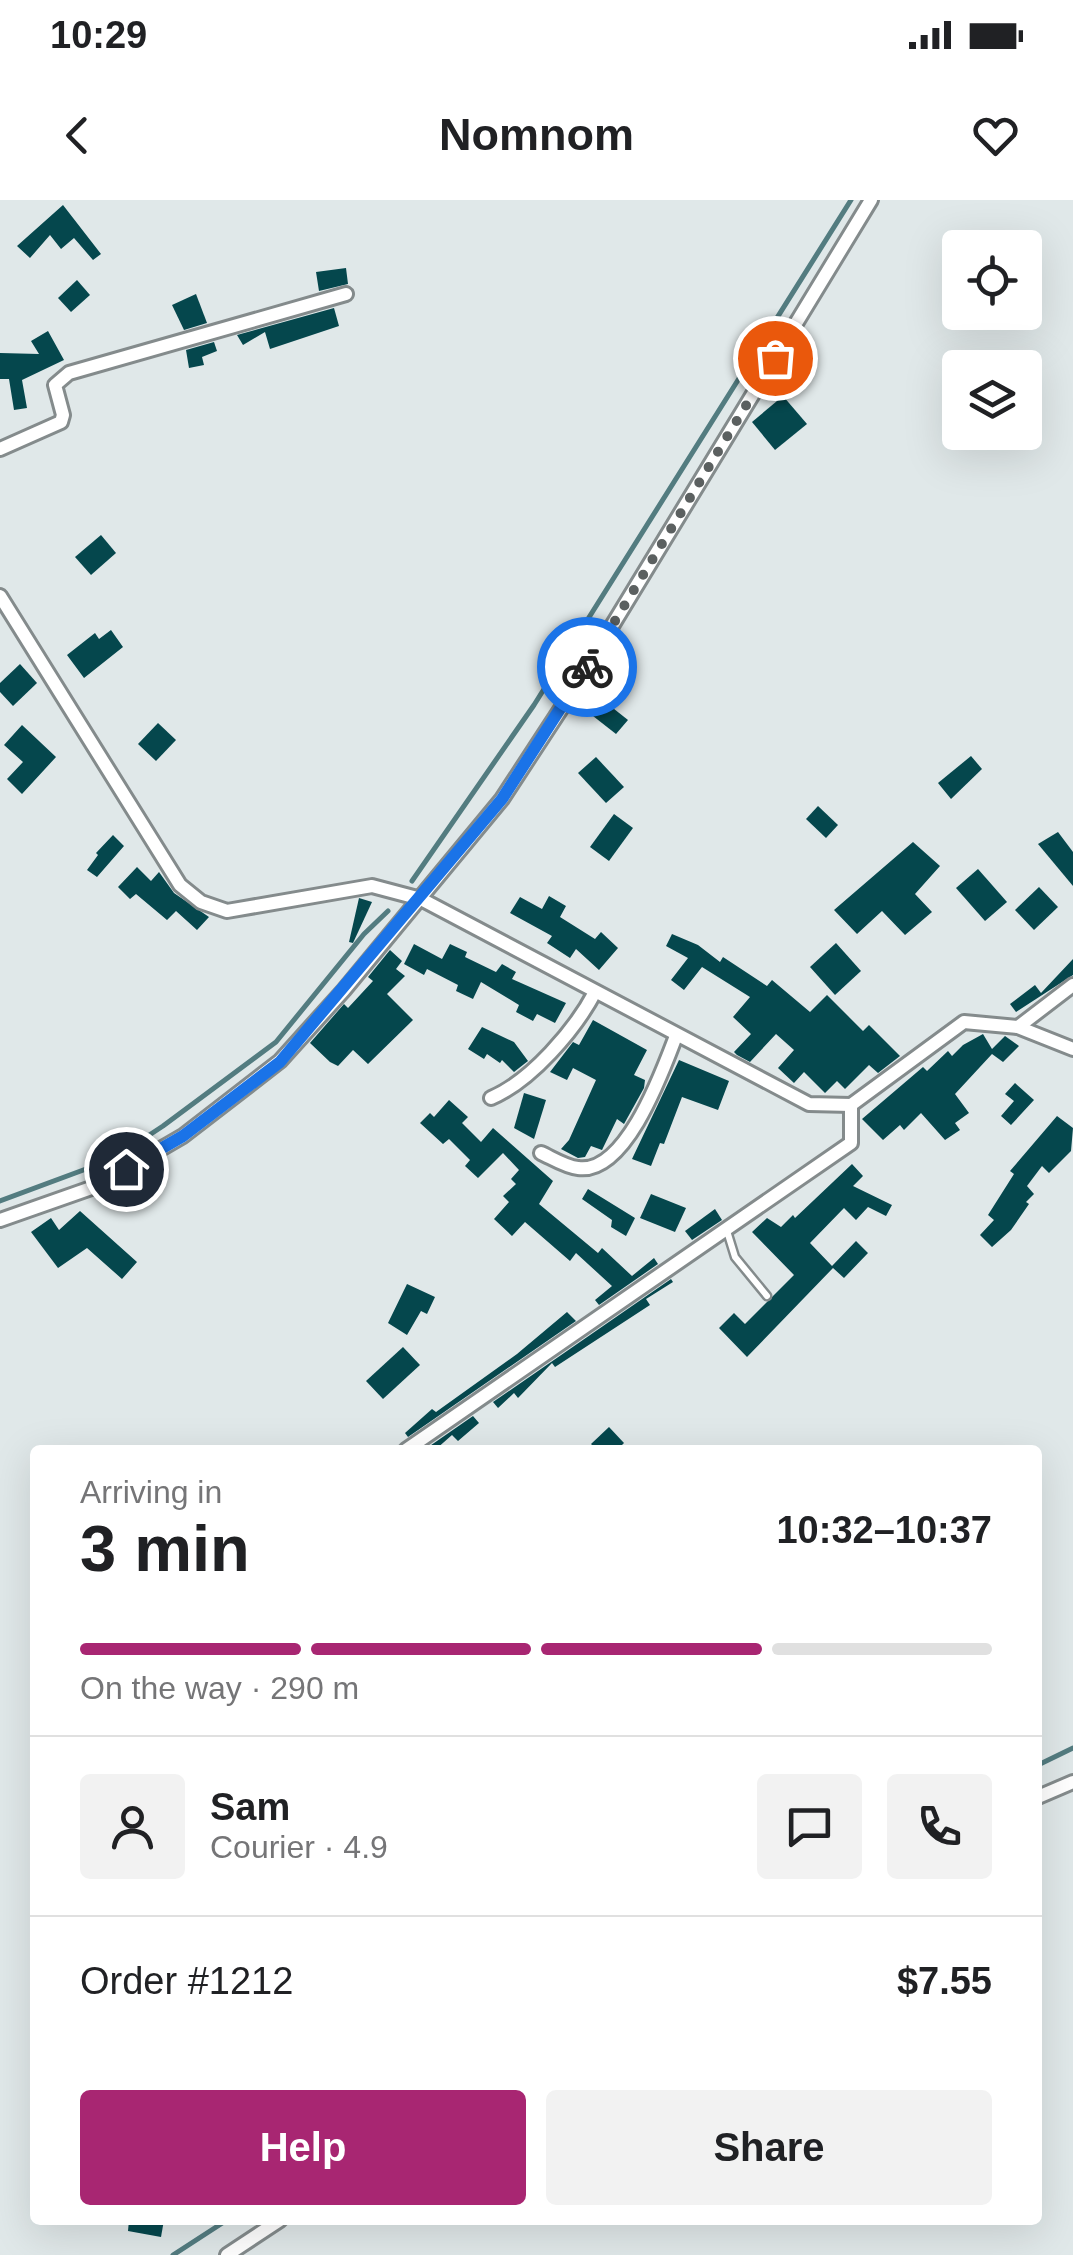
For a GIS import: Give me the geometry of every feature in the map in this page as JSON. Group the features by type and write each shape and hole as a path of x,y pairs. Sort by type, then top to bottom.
{"street":[{"path":"0,1220 97,1186 183,1136 280,1062 421,899 502,799 570,695 871,200"},
{"path":"0,450 61,422 63,415 55,385 69,373 346,294"},
{"path":"0,596 180,885 202,902 227,911 372,886 421,899 809,1104 851,1105 964,1022 1018,1027 1073,1050"},
{"path":"1018,1027 1073,985"},
{"path":"491,1098 522,1079 579,1022 595,992"},
{"path":"541,1153 579,1169 594,1165 621,1146 650,1101 676,1036"},
{"path":"413,1445 850,1143 851,1105"},
{"path":"1042,1794 1073,1782"},
{"path":"227,2255 272,2225"}],"lane":[{"path":"726,1230 736,1258 766,1296"}],"building":[{"path":"63,205 101,254 93,260 74,238 61,249 50,235 30,258 17,246"},
{"path":"346,268 348,284 319,291 316,272"},
{"path":"77,280 90,295 71,312 58,298"},
{"path":"196,294 207,323 184,330 172,305"},
{"path":"334,308 339,326 270,349 265,332 243,345 237,335"},
{"path":"48,331 64,360 22,380 27,408 14,410 9,379 0,379 0,353 39,354 31,341"},
{"path":"214,342 217,351 202,357 204,365 189,368 186,350"},
{"path":"783,396 807,424 775,450 752,422"},
{"path":"101,535 116,553 91,575 75,557"},
{"path":"111,630 123,647 84,678 67,655 95,633 99,639"},
{"path":"20,664 37,683 13,706 0,692 0,683"},
{"path":"604,701 628,720 616,734 593,716"},
{"path":"158,723 176,740 156,761 138,744"},
{"path":"22,725 56,757 22,794 7,779 23,762 4,745"},
{"path":"971,756 982,769 951,799 938,783"},
{"path":"596,757 624,787 606,803 578,773"},
{"path":"818,806 838,825 826,838 806,819"},
{"path":"614,814 633,828 609,861 590,847"},
{"path":"1058,832 1073,852 1073,886 1038,844"},
{"path":"113,835 124,846 97,877 87,870"},
{"path":"913,842 940,866 915,894 932,912 905,935 882,911 857,934 834,910"},
{"path":"137,867 151,881 159,872 174,893 209,917 197,930 176,911 167,920 136,894 130,899 118,887"},
{"path":"978,869 1007,902 985,921 956,888"},
{"path":"1039,887 1058,907 1034,930 1015,910"},
{"path":"549,896 566,906 560,917 595,939 601,932 618,948 599,970 576,949 570,958 547,943 552,936 510,913 520,897 542,909"},
{"path":"359,898 372,902 353,943 349,942"},
{"path":"672,934 698,945 720,962 723,957 767,986 772,980 810,1012 827,995 863,1031 869,1025 900,1056 878,1073 869,1065 845,1089 837,1081 825,1093 804,1072 794,1083 778,1068 794,1050 776,1034 750,1062 734,1052 751,1034 733,1017 750,997 702,967 684,990 671,980 688,958 666,946"},
{"path":"836,943 861,971 835,995 810,967"},
{"path":"414,944 442,959 450,944 467,952 465,957 496,972 502,964 516,972 512,979 566,1003 555,1023 537,1014 533,1021 516,1012 519,1005 481,982 473,999 456,991 458,985 427,969 424,975 404,964"},
{"path":"390,950 402,961 396,969 405,976 387,994 413,1020 368,1064 353,1050 338,1066 310,1043 344,1004 348,1008 373,981 368,977"},
{"path":"1073,959 1073,975 1016,1012 1010,1004 1035,985 1041,993"},
{"path":"593,1020 647,1050 634,1075 645,1080 624,1124 617,1119 602,1150 591,1146 585,1157 578,1158 561,1149 569,1140 596,1080 573,1068 567,1080 550,1072 573,1042 579,1045"},
{"path":"482,1027 514,1042 528,1061 514,1072 502,1060 500,1063 487,1054 484,1059 468,1049"},
{"path":"983,1034 992,1049 1005,1036 1019,1046 1003,1062 992,1054 955,1094 969,1113 955,1123 960,1130 945,1140 921,1113 904,1130 900,1125 883,1140 862,1119 923,1067 927,1071 948,1051 952,1056"},
{"path":"679,1060 729,1081 718,1110 682,1097 651,1166 632,1159"},
{"path":"1015,1083 1034,1100 1011,1125 1001,1116 1014,1101 1005,1094"},
{"path":"524,1093 546,1100 534,1139 514,1128"},
{"path":"449,1100 468,1117 462,1123 481,1142 493,1128 553,1181 539,1204 598,1253 602,1248 632,1276 654,1258 658,1264 599,1305 595,1300 612,1286 576,1253 570,1261 525,1222 512,1236 494,1219 509,1202 503,1196 516,1184 511,1179 519,1170 503,1153 478,1178 465,1166 470,1160 449,1139 443,1144 420,1123 430,1113 434,1117"},
{"path":"1057,1116 1073,1128 1071,1151 1049,1173 1042,1166 1027,1186 1034,1194 1026,1202 1029,1204 1011,1230 992,1247 980,1235 994,1220 988,1215 1014,1174 1010,1171"},
{"path":"852,1164 863,1176 853,1186 892,1205 886,1216 868,1207 856,1220 844,1208 810,1243 832,1266 856,1241 868,1253 844,1278 833,1268 747,1357 719,1328 734,1313 745,1324 794,1275 752,1232 767,1218 781,1227 793,1215 795,1218"},
{"path":"588,1189 635,1218 626,1236 611,1227 612,1220 582,1199"},
{"path":"651,1194 686,1208 675,1232 640,1218"},
{"path":"715,1209 722,1220 692,1240 685,1231"},
{"path":"80,1211 137,1262 122,1279 87,1248 58,1268 31,1232 51,1218 59,1230"},
{"path":"671,1279 673,1282 646,1299 650,1305 555,1367 552,1363 518,1398 514,1393 498,1408 493,1402"},
{"path":"407,1284 435,1297 427,1314 421,1311 407,1335 388,1323"},
{"path":"567,1312 576,1321 408,1437 405,1433 432,1409 436,1412 517,1354"},
{"path":"403,1347 420,1365 383,1399 366,1381"},
{"path":"473,1416 479,1423 458,1441 452,1435 441,1445 431,1445"},
{"path":"609,1427 624,1443 622,1445 591,1444"},
{"path":"129,2225 163,2225 161,2237 128,2231"}],"waterway":[{"path":"412,881 534,705 851,200"},
{"path":"0,1201 113,1159 276,1042 364,934 388,911"},
{"path":"1042,1763 1073,1748"},
{"path":"173,2255 219,2225"}],"way so far":[{"path":"587,667 775,358"}],"route":[{"path":"126,1169 183,1136 280,1062 502,799 587,667"}]}
